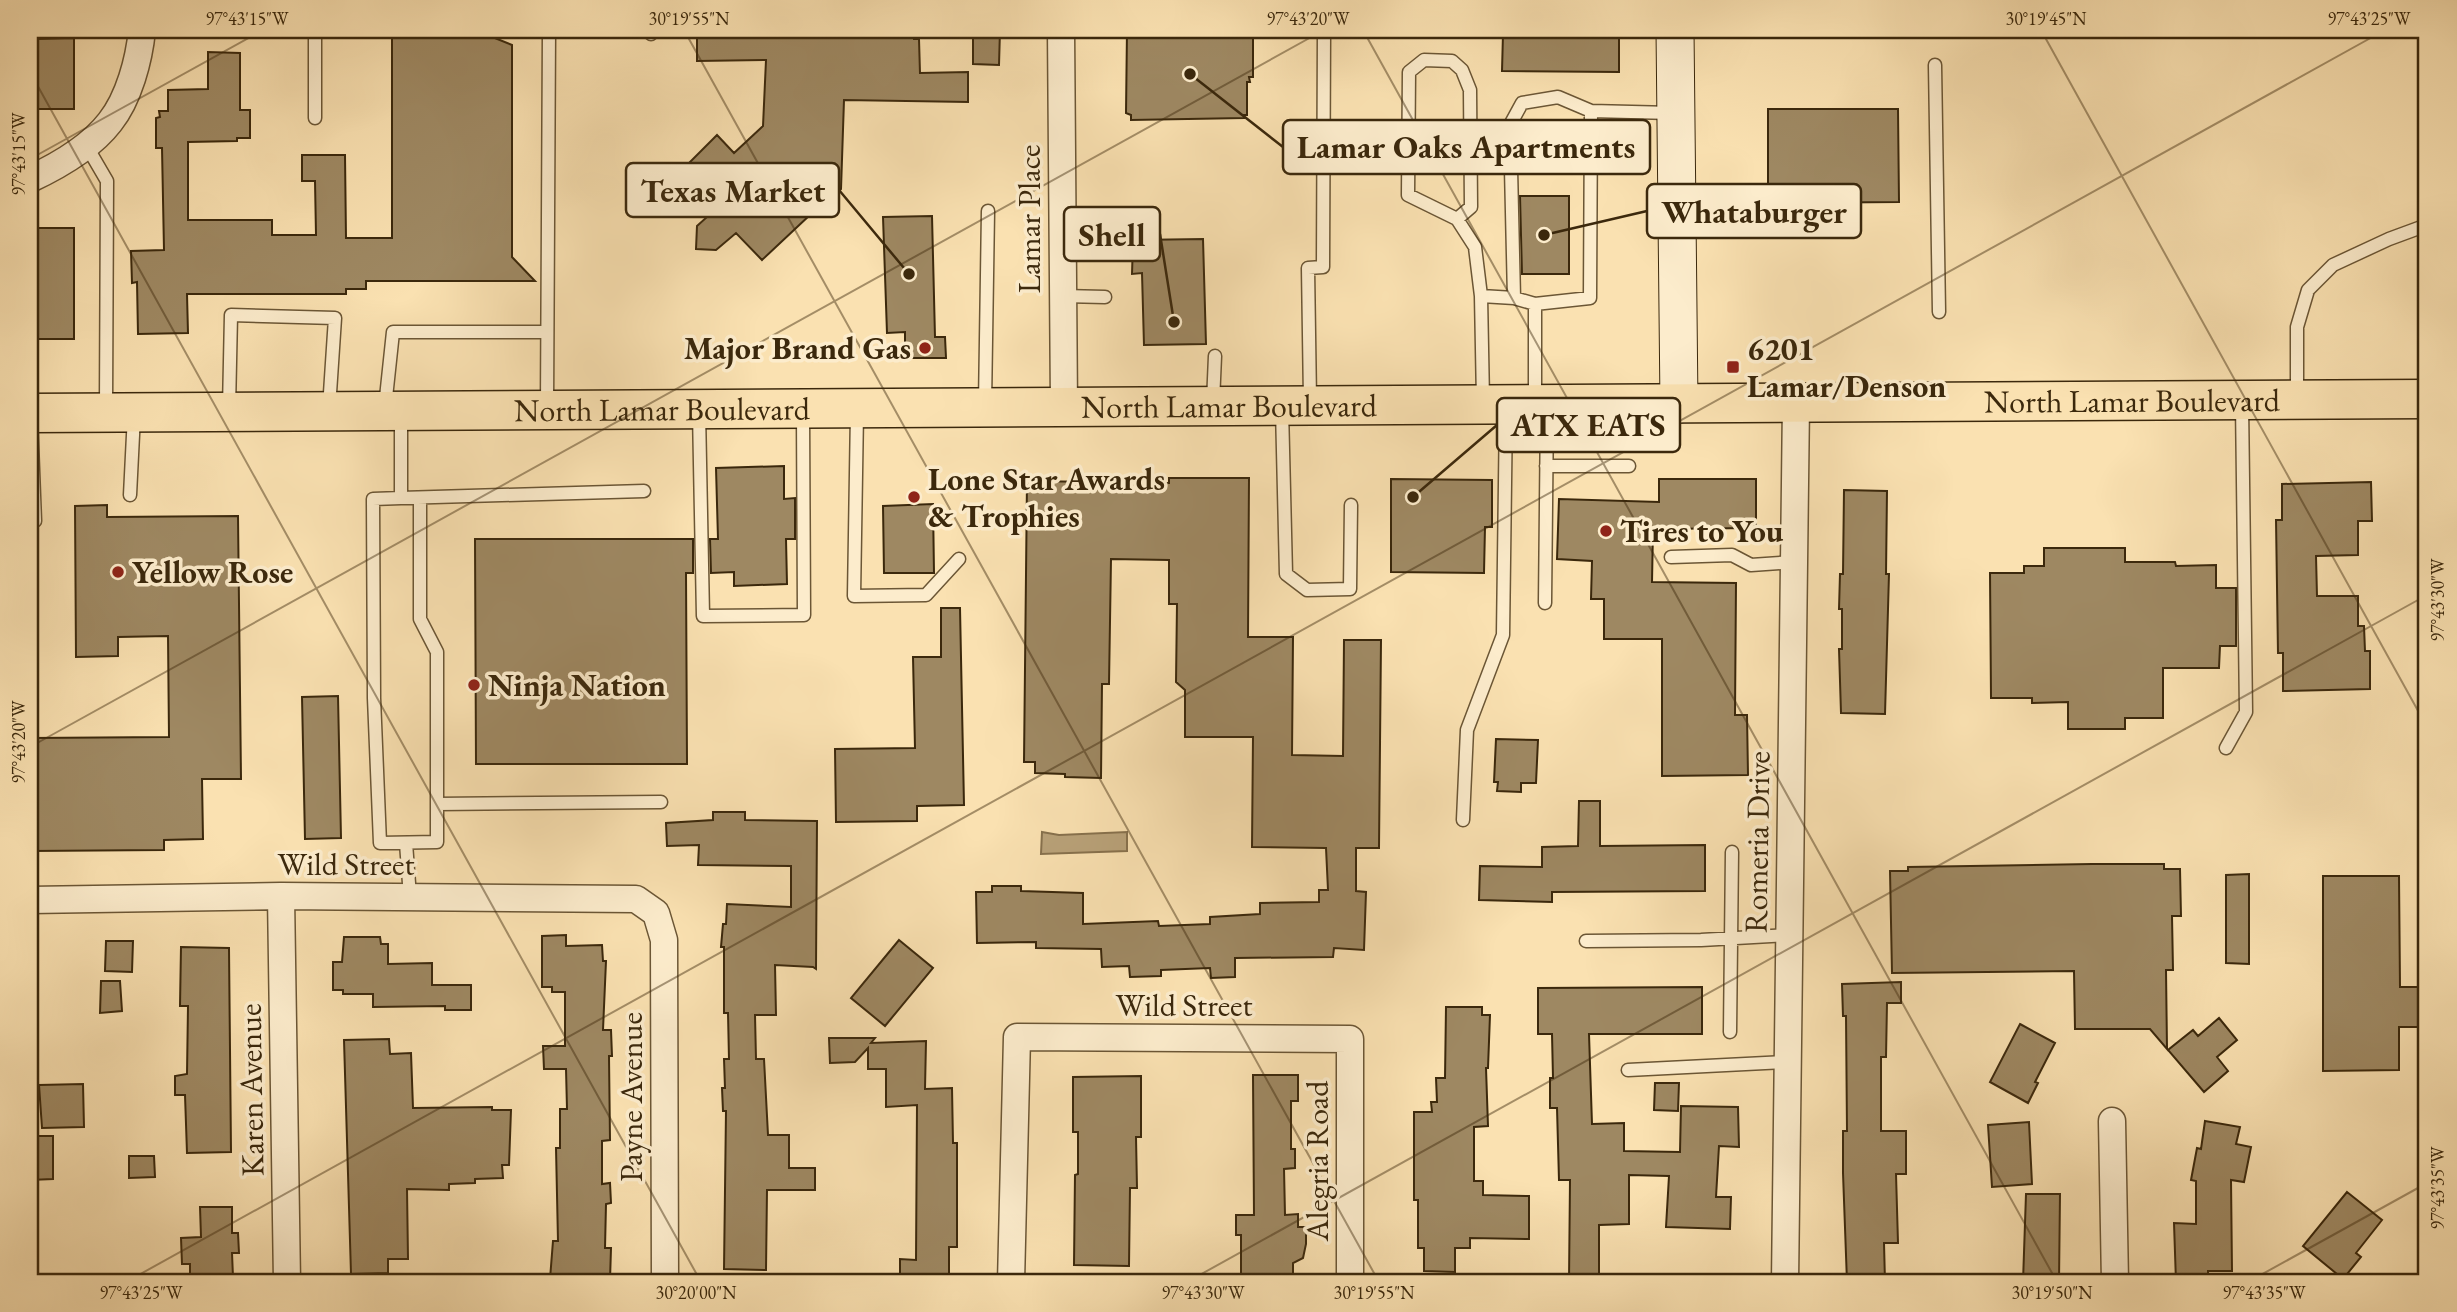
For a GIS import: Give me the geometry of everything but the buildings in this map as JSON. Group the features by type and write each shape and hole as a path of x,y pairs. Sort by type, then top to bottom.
{"main road":[{"name":"North Lamar Boulevard","path":"30,413 2427,399"}],"street":[{"path":"30,179 70,157 110,122 125,94 136,64 142,30"},
{"name":"Lamar Place","path":"1061,30 1064,407"},
{"path":"1675,30 1679,404"},
{"name":"Romeria Drive","path":"1785,1282 1796,403"},
{"name":"Wild Street","path":"30,900 281,896 636,899 656,913"},
{"name":"Karen Avenue","path":"281,896 287,1282"},
{"name":"Payne Avenue","path":"656,913 664,940 665,1282"},
{"name":"Wild Street","path":"1011,1282 1017,1037 1350,1039"},
{"name":"Alegria Road","path":"1350,1039 1350,1282"},
{"path":"2112,1121 2115,1282"}],"lane":[{"path":"315,30 315,118"},
{"path":"547,410 549,30"},
{"path":"1324,30 1323,267 1308,268 1286,573 1307,590 1350,589 1351,505"},
{"path":"1457,219 1471,207 1470,90 1462,70 1452,61 1424,60 1409,72 1408,195 1457,219 1475,247 1481,296 1518,405 1546,466 1545,603"},
{"path":"1935,65 1939,312"},
{"path":"1514,298 1510,125 1522,103 1558,97 1591,111 1676,113"},
{"path":"1481,296 1514,298 1535,304 1590,298 1591,111"},
{"path":"86,144 107,181 120,413 130,495"},
{"path":"985,408 988,211"},
{"path":"2297,400 2297,327 2308,290 2333,265 2427,225"},
{"path":"1063,296 1105,296"},
{"path":"1463,820 1467,730 1503,635 1518,405 1535,304"},
{"path":"229,412 231,315 334,318 329,411"},
{"path":"401,498 393,411 393,332 547,332"},
{"path":"1213,406 1215,356"},
{"path":"2226,748 2246,712 2242,400"},
{"path":"857,408 854,596 926,595 959,559"},
{"path":"699,409 703,616 804,615 803,409"},
{"path":"30,413 35,520"},
{"path":"1546,466 1629,466"},
{"path":"420,498 420,619 437,652 437,842 380,843 374,698 373,499 644,491"},
{"path":"1671,557 1732,555 1751,565 1794,562"},
{"path":"437,804 661,802"},
{"path":"406,843 410,897"},
{"path":"1730,1032 1732,852"},
{"path":"1586,941 1732,939 1789,935"},
{"path":"1629,1070 1787,1062"}],"shaded area":[{"path":"1042,832 1059,835 1127,832 1127,851 1041,854"}],"place":[{"name":"Lamar Oaks Apartments","path":"1190,74"},
{"name":"Whataburger","path":"1544,235"},
{"name":"Texas Market","path":"909,274"},
{"name":"Shell","path":"1174,322"},
{"name":"Major Brand Gas","path":"925,348"},
{"name":"6201 Lamar/Denson","path":"1733,367"},
{"name":"Lone Star Awards & Trophies","path":"914,497"},
{"name":"ATX EATS","path":"1413,497"},
{"name":"Tires to You","path":"1606,531"},
{"name":"Yellow Rose","path":"118,572"},
{"name":"Ninja Nation","path":"474,685"}]}
